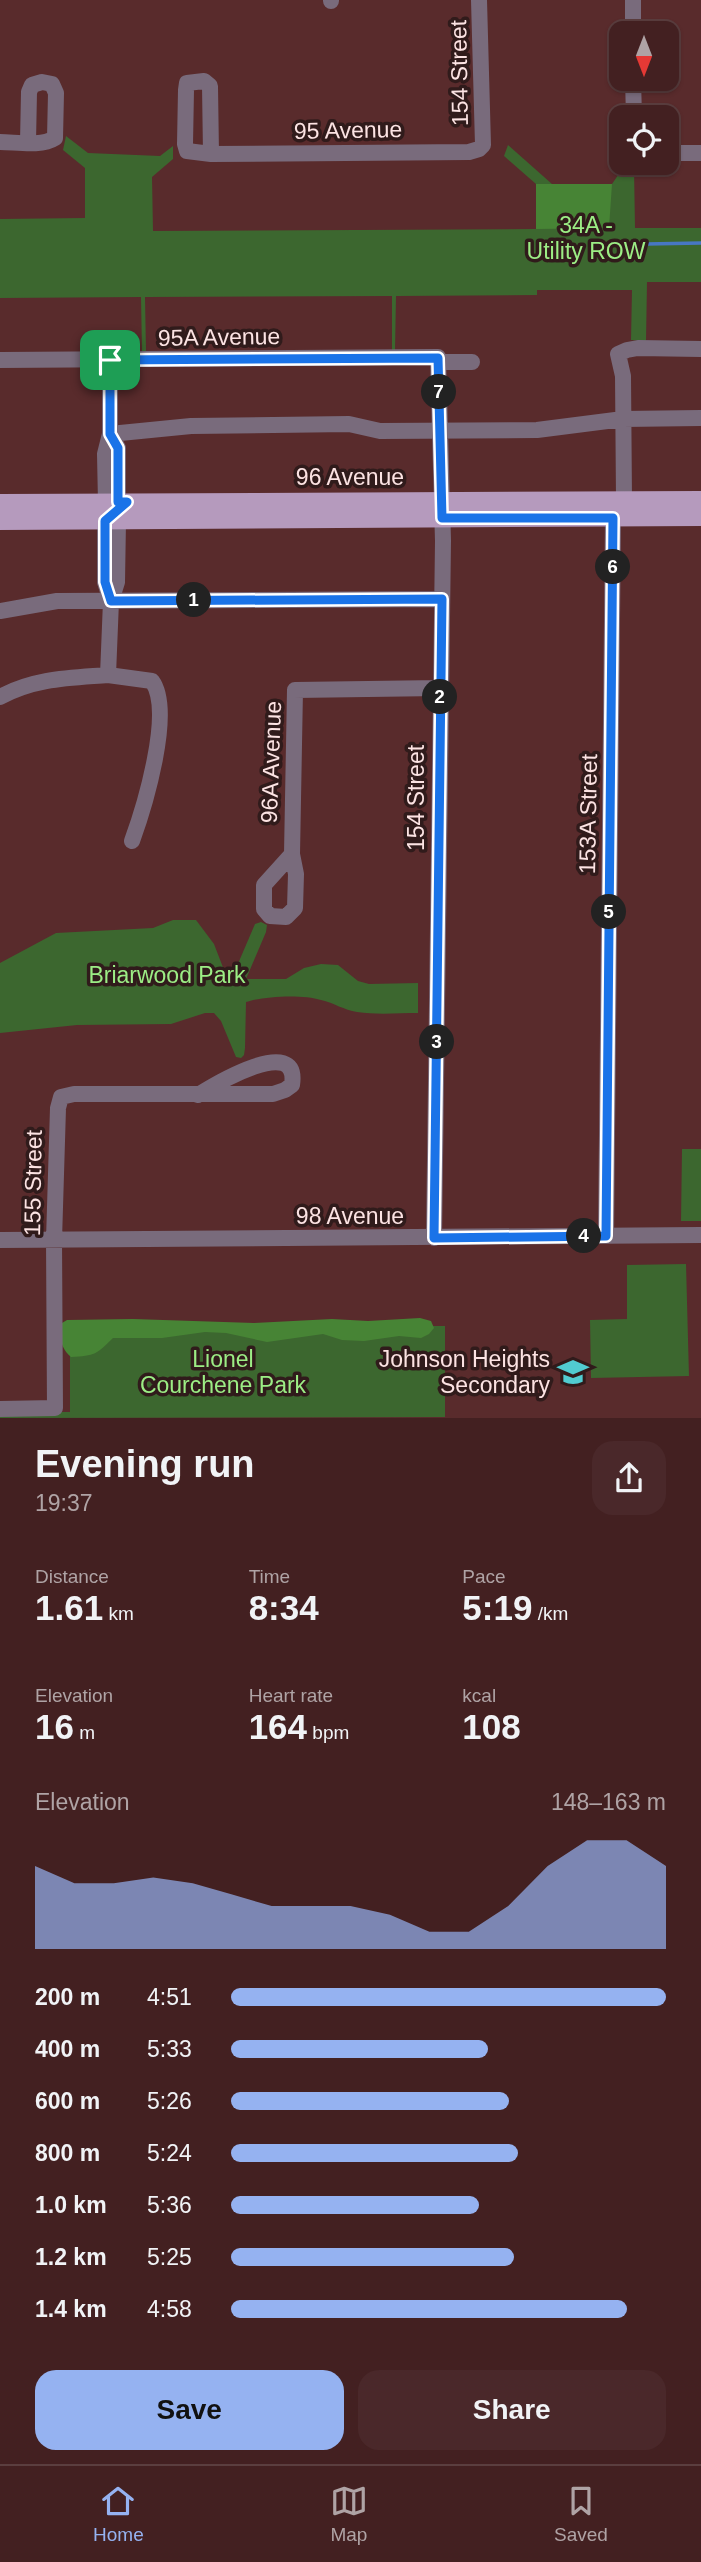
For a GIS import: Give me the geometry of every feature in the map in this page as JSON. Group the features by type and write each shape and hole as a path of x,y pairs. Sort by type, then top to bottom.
{"main road":[{"name":"96 Avenue","path":"0,503 115,510 442,509 624,500 701,500"},
{"name":"96 Avenue","path":"442,509 613,518 701,517"},
{"name":"96 Avenue","path":"0,521 115,510"}],"street":[{"name":"154 Street","path":"479,0 483,145"},
{"path":"633,0 633,21"},
{"path":"0,142 28,142"},
{"name":"95 Avenue","path":"211,154 469,152 483,145"},
{"path":"679,153 701,153"},
{"path":"624,500 622,376 618,354 638,348 701,349"},
{"name":"95A Avenue","path":"0,360 472,362"},
{"path":"108,675 111,601 105,582 115,510 118,448 110,434 110,360"},
{"name":"154 Street","path":"434,1238 442,599 438,360"},
{"path":"110,434 175,426 217,425 349,424 380,431 537,430 623,419 701,418"},
{"name":"153A Street","path":"606,1236 613,518"},
{"path":"0,611 47,602 442,599"},
{"path":"0,697 24,686 50,679 108,675 152,681 160,709 150,776 132,841"},
{"name":"96A Avenue","path":"292,854 295,690 440,688"},
{"name":"155 Street","path":"0,1409 55,1408 54,1240 58,1108 61,1097 74,1094 198,1095 273,1094 292,1085 293,1076 288,1066 278,1063 261,1065 227,1076 198,1095"},
{"name":"98 Avenue","path":"0,1240 701,1235"}],"green space":[{"name":"34A - Utility ROW","path":"66,136 88,153 160,156 173,146 173,159 152,177 153,231 536,229 536,184 504,156 508,145 552,184 612,184 618,175 634,175 635,228 701,228 701,282 647,282 646,341 631,340 632,290 537,290 537,295 396,296 395,350 392,350 392,296 145,297 146,352 142,352 141,297 0,298 0,219 85,218 85,168 63,150"},
{"path":"536,184 612,184 609,228 536,229"},
{"name":"Briarwood Park","path":"173,920 196,920 214,944 224,970 230,971 237,966 255,924 261,922 267,925 266,932 246,979 286,979 304,968 321,964 338,965 358,981 369,984 418,983 418,1013 357,1012 326,1001 304,997 283,996 253,1000 246,1002 245,1048 241,1058 236,1057 221,1021 214,1013 205,1013 171,1024 77,1025 0,1033 0,963 56,933 153,928"},
{"path":"682,1149 701,1149 701,1221 681,1221"},
{"path":"686,1264 689,1376 591,1378 590,1320 627,1319 627,1265"},
{"path":"420,1318 431,1321 434,1328 421,1338 399,1336 364,1341 342,1340 323,1334 267,1342 226,1333 205,1332 162,1338 113,1338 95,1353 71,1357 63,1346 61,1337 62,1323 67,1320 254,1323"},
{"name":"Lionel Courchene Park","path":"66,1326 445,1326 445,1417 0,1418 0,1412 70,1412 70,1339"}],"waterway":[{"path":"646,244 701,243"}],"place":[{"name":"Johnson Heights Secondary","path":"573,1372"}],"route":[{"path":"438,358 442,518 613,518 606,1236 434,1238 442,599 111,601 105,582 105,521 127,502 118,502 118,448 110,434 110,360 438,358"}]}
